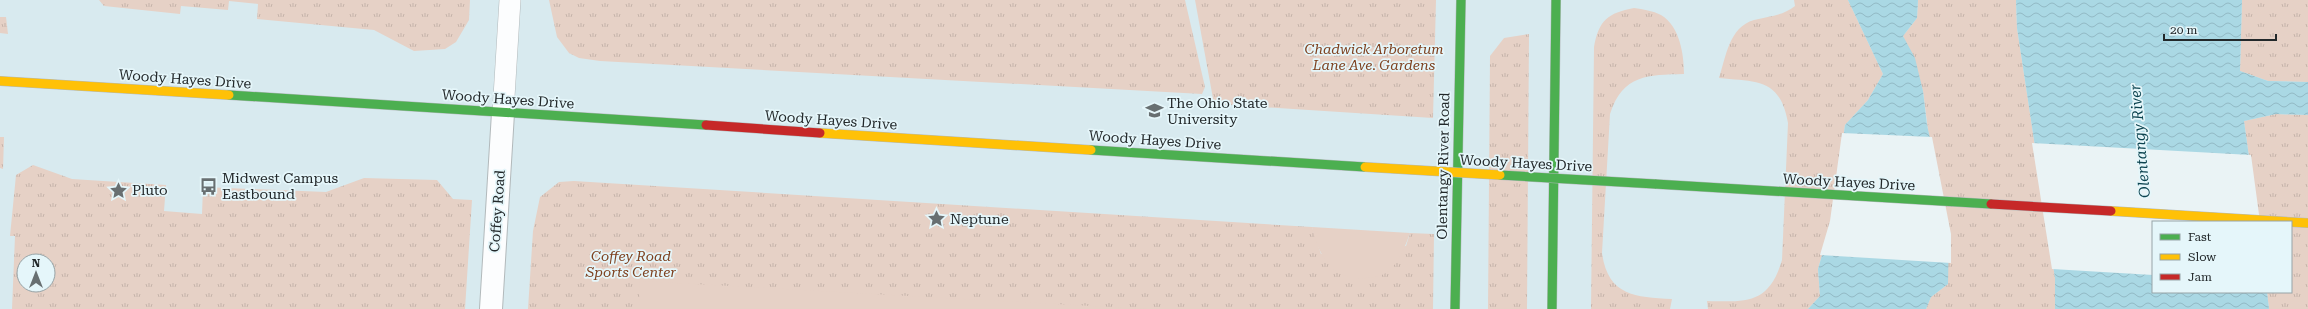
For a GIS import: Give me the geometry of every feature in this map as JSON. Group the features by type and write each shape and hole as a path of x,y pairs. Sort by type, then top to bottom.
{"street":[{"name":"Olentangy River Road","path":"1455,309 1461,0"},
{"path":"1552,309 1556,0"},
{"name":"Woody Hayes Drive","path":"0,81 1365,167 2274,221"},
{"name":"Coffey Road","path":"491,309 503,113"},
{"name":"Woody Hayes Drive","path":"2292,222 2308,223"}],"lane":[{"path":"503,113 510,0"}],"shaded area":[{"name":"The Ohio State University","path":"0,0 2308,0 2308,309 0,309"}],"green space":[{"path":"99,0 470,0 469,20 456,42 445,49 414,51 374,30 257,19 258,4 229,1 228,10 181,6 180,14 104,6"},
{"path":"549,0 1185,0 1205,87 1202,94 600,61 579,58 569,53 557,37"},
{"name":"Chadwick Arboretum Lane Ave. Gardens","path":"1195,0 1436,0 1433,118 1214,104"},
{"path":"1794,0 1848,0 1883,74 1868,100 1845,125 1832,221 1818,269 1820,296 1808,309 1708,309 1707,301 1745,300 1763,293 1777,274 1782,260 1788,123 1784,108 1773,90 1765,85 1745,80 1719,78 1730,44 1739,29 1754,20 1785,12 1795,6"},
{"path":"1918,0 2016,0 2017,28 2055,278 2055,309 1926,309 1931,297 1948,284 1923,91 1903,36 1917,18"},
{"path":"2242,0 2308,0 2308,82 2268,81 2240,71"},
{"path":"1634,8 1655,12 1661,15 1673,26 1677,33 1682,50 1684,74 1659,75 1638,79 1622,91 1615,101 1610,114 1602,253 1605,267 1610,278 1617,286 1635,295 1672,299 1670,309 1591,309 1594,47 1599,30 1606,19 1617,12"},
{"path":"0,17 6,17 8,34 0,33"},
{"path":"1529,34 1527,309 1488,309 1490,56 1504,38"},
{"path":"2276,114 2308,115 2308,309 2269,309 2267,293 2292,293 2292,221 2258,221 2244,121"},
{"path":"0,137 4,137 3,169 0,168"},
{"path":"33,165 72,179 166,185 164,211 202,214 203,187 326,192 364,178 437,180 453,199 472,200 465,309 12,309 15,236 10,236 16,175"},
{"name":"Coffey Road Sports Center","path":"574,181 1312,227 1321,254 1406,246 1410,233 1434,234 1433,309 528,309 533,231 540,197 559,182"},
{"path":"1312,227 1410,233 1399,258 1389,271 1375,277 1354,278 1344,276 1329,264 1318,247"},
{"path":"640,281 1147,309 639,309"}],"water":[{"path":"1848,0 1918,0 1917,18 1903,36 1915,58 1923,91 1927,125 1939,178 1949,234 1948,284 1931,297 1926,309 1808,309 1820,296 1818,269 1832,221 1845,125 1868,100 1883,74"},
{"name":"Olentangy River","path":"2016,0 2242,0 2240,71 2268,81 2308,82 2308,115 2276,114 2244,121 2258,221 2152,221 2152,293 2267,293 2269,309 2055,309 2055,278 2017,28"}],"pier":[{"path":"1842,133 1932,137 1951,234 1951,263 1820,255 1830,221"},
{"path":"2032,143 2251,155 2260,221 2152,221 2152,275 2052,269"}],"traffic: fast":[{"path":"1455,309 1461,0"},
{"path":"1552,309 1556,0"},
{"path":"229,95 706,125"},
{"path":"1091,150 1365,167"},
{"path":"1500,175 1655,184"},
{"path":"1655,184 1991,204"}],"traffic: slow":[{"path":"0,81 229,95"},
{"path":"820,133 1091,150"},
{"path":"1365,167 1500,175"},
{"path":"2111,211 2275,221"},
{"path":"2292,222 2308,223"}],"traffic: jam":[{"path":"706,125 820,133"},
{"path":"1991,204 2111,211"}],"place":[{"name":"The Ohio State University","path":"1154,111"},
{"name":"Midwest Campus Eastbound","path":"209,186"},
{"name":"Pluto","path":"119,190"},
{"name":"Neptune","path":"937,219"}]}
